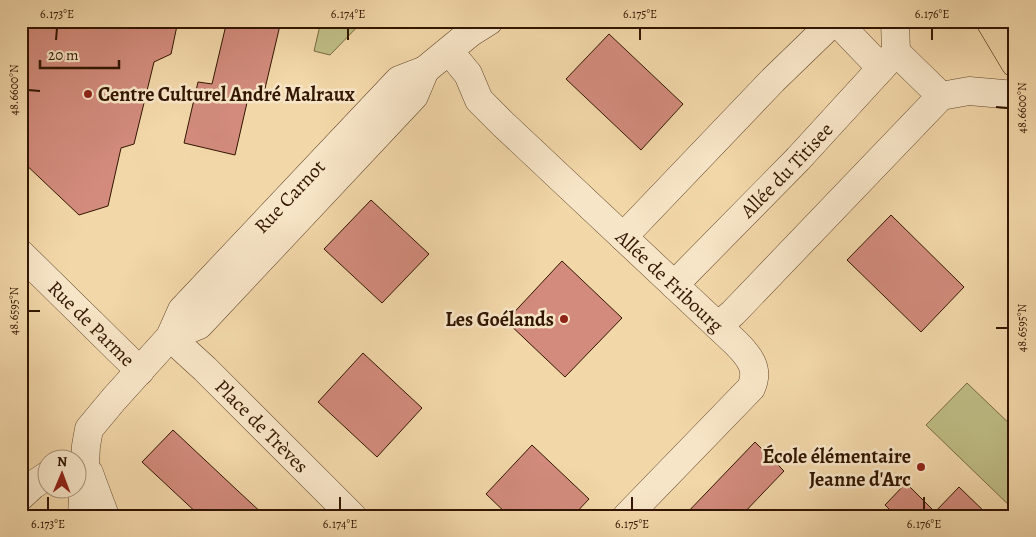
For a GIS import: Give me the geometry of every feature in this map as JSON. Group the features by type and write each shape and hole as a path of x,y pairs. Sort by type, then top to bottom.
{"main road":[{"path":"990,21 1015,63"}],"street":[{"path":"623,237 773,80 835,21 941,96"},
{"path":"888,60 895,21"},
{"name":"Rue Carnot","path":"85,450 89,429 97,418 170,337 198,325 414,96 425,70 449,51 473,25"},
{"name":"Allée de Fribourg","path":"449,51 468,74 479,100 750,357 754,375 751,388 627,516"},
{"name":"Allée du Titisee","path":"674,285 798,159 888,60"},
{"path":"718,326 733,313 941,96 969,90 1015,95"},
{"name":"Rue de Parme","path":"21,254 140,371"},
{"name":"Place de Trèves","path":"170,337 205,369 352,516"},
{"name":"Rue Carnot","path":"88,478 105,516"},
{"path":"21,496 38,482"},
{"name":"Rue Carnot","path":"82,500 82,516"}],"shaded area":[{"path":"321,21 363,21 330,55 314,51"},
{"path":"967,383 1015,429 1015,511 926,425"}],"building":[{"name":"Centre Culturel André Malraux","path":"21,21 178,21 171,54 154,62 134,144 121,148 108,206 79,215 21,160"},
{"path":"240,21 281,21 263,97 249,94 235,155 184,143 198,82 212,84 226,25 239,27"},
{"path":"609,34 683,104 641,150 566,79"},
{"path":"371,200 429,254 382,303 324,249"},
{"path":"891,215 964,287 921,332 847,260"},
{"name":"Les Goélands","path":"562,261 622,318 565,377 506,321"},
{"path":"363,353 422,408 377,457 318,402"},
{"path":"173,430 265,516 200,516 142,462"},
{"path":"755,442 784,471 741,516 684,516"},
{"path":"532,445 589,499 573,516 509,516 486,494"},
{"path":"906,483 935,512 959,487 989,516 896,516 885,505"}],"place":[{"name":"Centre Culturel André Malraux","path":"88,94"},
{"name":"Les Goélands","path":"564,319"},
{"name":"École élémentaire Jeanne d'Arc","path":"921,467"}]}
